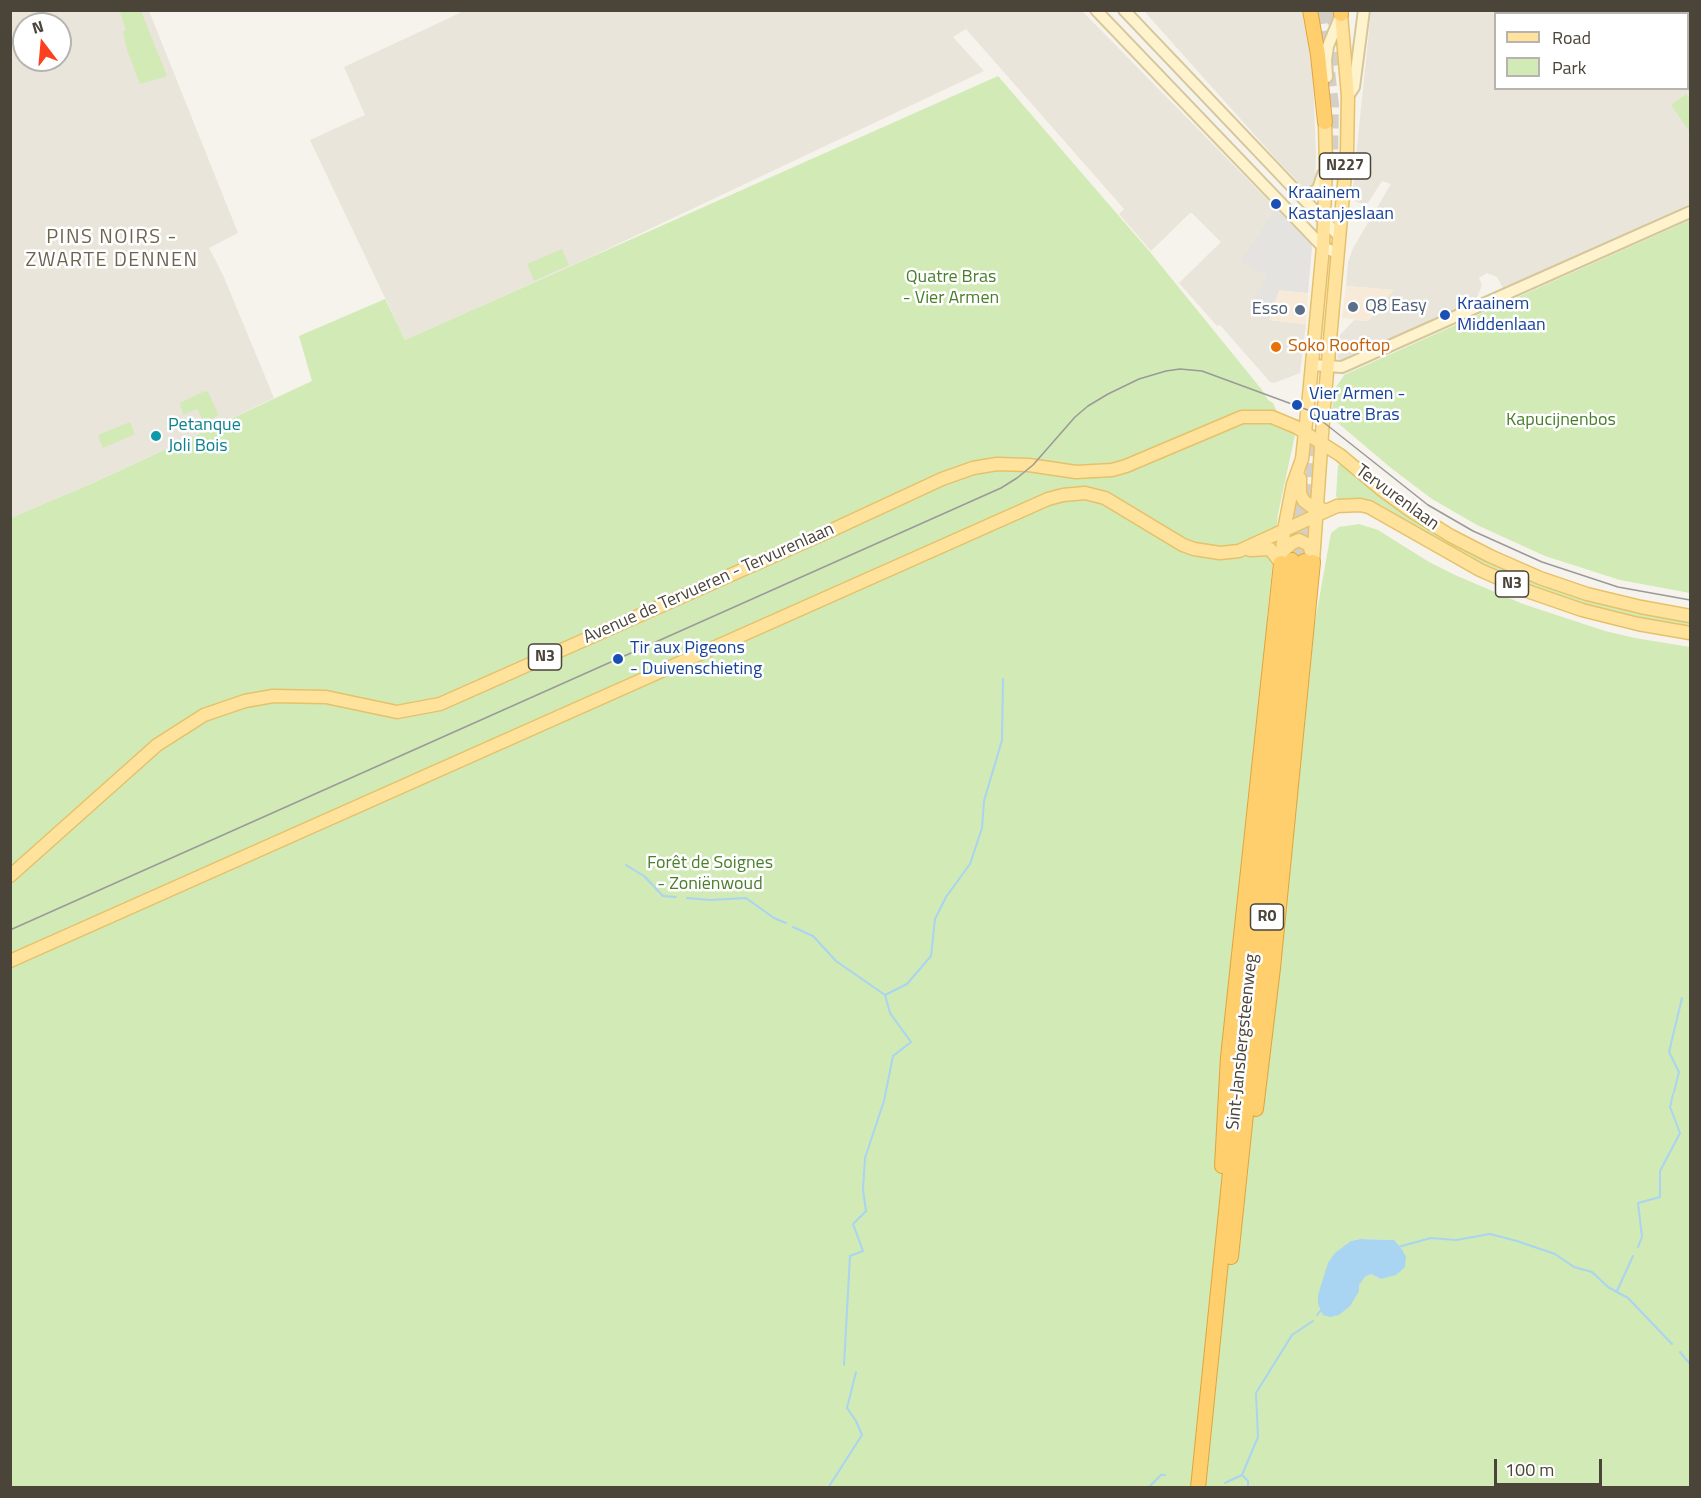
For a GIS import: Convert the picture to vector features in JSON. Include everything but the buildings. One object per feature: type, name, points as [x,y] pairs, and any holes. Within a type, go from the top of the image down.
[{"type":"highway","points":[[1310,10],[1318,55],[1324,122]]},
{"type":"highway","name":"Sint-Jansbergsteenweg","points":[[1198,1488],[1294,559]]},
{"type":"highway","name":"Sint-Jansbergsteenweg","points":[[1207,1488],[1229,1273],[1294,559]]},
{"type":"main road","points":[[1342,12],[1348,96]]},
{"type":"main road","name":"N227","points":[[1315,513],[1347,151],[1348,96]]},
{"type":"main road","name":"N227","points":[[1315,513],[1300,494],[1323,247],[1326,165],[1324,122]]},
{"type":"main road","points":[[1283,420],[1308,410]]},
{"type":"main road","name":"Tervurenlaan","points":[[1112,470],[1134,463],[1242,417],[1264,416],[1283,420],[1321,442],[1412,511],[1451,536],[1490,556],[1540,578],[1587,594],[1690,616]]},
{"type":"main road","points":[[1294,559],[1284,530],[1293,484],[1302,459]]},
{"type":"main road","name":"Avenue de Tervueren - Tervurenlaan","points":[[10,876],[157,745],[204,715],[244,701],[273,696],[326,697],[396,712],[440,704],[942,479],[973,468],[1017,464],[1076,472],[1112,470]]},
{"type":"main road","points":[[10,961],[1048,499],[1069,494],[1095,495],[1115,503],[1174,540],[1194,549],[1220,553],[1270,549],[1294,559]]},
{"type":"main road","name":"Tervurenlaan","points":[[1239,551],[1315,513],[1337,506],[1360,505],[1373,508],[1479,570],[1530,592],[1582,610],[1638,624],[1690,633]]},
{"type":"main road","points":[[1294,559],[1315,513]]},
{"type":"street","points":[[1096,10],[1323,247],[1337,253]]},
{"type":"street","points":[[1107,22],[1119,10]]},
{"type":"street","points":[[1124,10],[1338,235]]},
{"type":"street","name":"N227","points":[[1348,96],[1354,87],[1364,10]]},
{"type":"street","name":"N227","points":[[1324,122],[1329,105],[1327,55],[1342,12]]},
{"type":"street","points":[[1300,195],[1308,195],[1318,189],[1326,165]]},
{"type":"street","points":[[1272,194],[1286,180]]},
{"type":"street","points":[[1312,365],[1342,367],[1690,212]]},
{"type":"shaded area","points":[[11,11],[149,11],[238,233],[209,248],[223,275],[274,398],[93,483],[11,518]]},
{"type":"shaded area","points":[[459,11],[1082,11],[1312,245],[1308,293],[1279,290],[1269,320],[1306,324],[1300,373],[1274,383],[1270,382],[1179,283],[1221,242],[1190,213],[1151,251],[1119,214],[1124,209],[966,29],[953,37],[984,71],[584,260],[405,340],[310,140],[365,115],[344,67],[460,13]]},
{"type":"shaded area","points":[[1144,11],[1302,11],[1313,74],[1316,156],[1315,182],[1311,186],[1303,187],[1277,160]]},
{"type":"shaded area","points":[[1371,11],[1690,11],[1690,204],[1503,288],[1497,277],[1487,273],[1479,278],[1482,285],[1476,300],[1361,354],[1341,360],[1337,358],[1340,335],[1354,320],[1368,321],[1393,290],[1346,286],[1348,262],[1353,248],[1391,184],[1382,181],[1368,203],[1359,203],[1352,196]]},
{"type":"shaded area","points":[[1276,209],[1312,245],[1308,293],[1279,290],[1269,320],[1258,316],[1260,310],[1252,306],[1267,275],[1240,262]]},
{"type":"shaded area","points":[[1346,286],[1394,290],[1368,321],[1342,318]]},
{"type":"shaded area","points":[[1279,290],[1308,293],[1306,324],[1269,320]]},
{"type":"green space","points":[[122,11],[141,11],[167,76],[140,84],[127,50],[123,32],[126,30],[120,13]]},
{"type":"green space","name":"Forêt de Soignes - Zoniënwoud","points":[[998,76],[1150,252],[1268,400],[1273,403],[1284,427],[1295,435],[1278,514],[1267,617],[1315,622],[1331,533],[1339,527],[1359,524],[1378,530],[1429,562],[1455,575],[1523,604],[1605,631],[1690,647],[1690,1487],[11,1488],[11,518],[93,483],[312,381],[299,336],[385,299],[405,340]],"holes":[[[1394,1240],[1381,1279],[1371,1274],[1358,1285],[1351,1241]]]},
{"type":"green space","points":[[1686,94],[1690,99],[1690,132],[1671,105]]},
{"type":"green space","name":"Kapucijnenbos","points":[[1690,220],[1690,593],[1620,580],[1545,556],[1477,525],[1432,499],[1332,418],[1333,392],[1344,375]]},
{"type":"green space","points":[[562,249],[569,265],[534,281],[527,264]]},
{"type":"green space","points":[[205,391],[208,392],[217,416],[204,422],[197,409],[183,415],[180,403]]},
{"type":"green space","points":[[130,422],[135,434],[103,448],[98,435]]},
{"type":"green space","points":[[1341,464],[1374,491],[1505,568],[1690,621],[1690,628],[1611,613],[1554,596],[1486,567],[1381,505],[1359,500],[1339,501],[1336,496],[1338,465]]},
{"type":"water","points":[[1394,1240],[1406,1257],[1405,1267],[1396,1275],[1381,1279],[1371,1274],[1365,1277],[1350,1306],[1339,1315],[1330,1317],[1323,1315],[1318,1304],[1318,1295],[1328,1263],[1335,1253],[1351,1241]]},
{"type":"waterway","points":[[885,995],[907,984],[931,956],[935,919],[946,897],[970,864],[982,828],[984,801],[1002,740],[1003,679]]},
{"type":"waterway","points":[[626,865],[644,876],[663,896],[676,897]]},
{"type":"waterway","points":[[687,898],[710,900],[746,898],[774,918],[786,923]]},
{"type":"waterway","points":[[793,927],[813,936],[836,961],[885,995],[890,1013],[911,1042],[893,1056],[884,1101],[865,1158],[863,1190],[866,1211],[853,1224],[863,1251],[850,1256],[844,1365]]},
{"type":"waterway","points":[[1674,1092],[1679,1072],[1669,1052],[1682,998]]},
{"type":"waterway","points":[[1638,1247],[1642,1237],[1638,1203],[1660,1197],[1660,1171],[1680,1133],[1670,1107],[1673,1094]]},
{"type":"waterway","points":[[1398,1247],[1431,1238],[1456,1240],[1490,1234],[1555,1254],[1574,1267],[1592,1272],[1608,1287],[1628,1298],[1672,1344]]},
{"type":"waterway","points":[[1617,1291],[1633,1256]]},
{"type":"waterway","points":[[1317,1315],[1321,1310]]},
{"type":"waterway","points":[[1225,1483],[1242,1475],[1258,1437],[1256,1393],[1292,1335],[1313,1321]]},
{"type":"waterway","points":[[1680,1352],[1690,1364]]},
{"type":"waterway","points":[[828,1488],[862,1435],[847,1408],[856,1372]]},
{"type":"waterway","points":[[1148,1488],[1161,1475],[1165,1475]]},
{"type":"waterway","points":[[1242,1475],[1248,1481],[1248,1488]]},
{"type":"tunnel","points":[[1321,10],[1332,105],[1331,158]]},
{"type":"tunnel","points":[[1333,10],[1340,65]]},
{"type":"tunnel","points":[[1304,561],[1317,430]]},
{"type":"tunnel","points":[[1292,560],[1301,487]]},
{"type":"tram line","points":[[10,930],[1001,488],[1033,465],[1075,417],[1088,406],[1139,379],[1166,371],[1180,369],[1202,371],[1308,410],[1428,505],[1473,531],[1542,562],[1618,587],[1690,600]]},
{"type":"place","name":"Kraainem Kastanjeslaan","points":[[1276,204]]},
{"type":"place","name":"Q8 Easy","points":[[1353,307]]},
{"type":"place","name":"Esso","points":[[1300,310]]},
{"type":"place","name":"Kraainem Middenlaan","points":[[1445,315]]},
{"type":"place","name":"Soko Rooftop","points":[[1276,347]]},
{"type":"place","name":"Vier Armen - Quatre Bras","points":[[1297,405]]},
{"type":"place","name":"Petanque Joli Bois","points":[[156,436]]},
{"type":"place","name":"Tir aux Pigeons - Duivenschieting","points":[[618,659]]},
{"type":"district","name":"PINS NOIRS - ZWARTE DENNEN","points":[[112,250]]},
{"type":"park label","name":"Quatre Bras - Vier Armen","points":[[951,288]]}]
